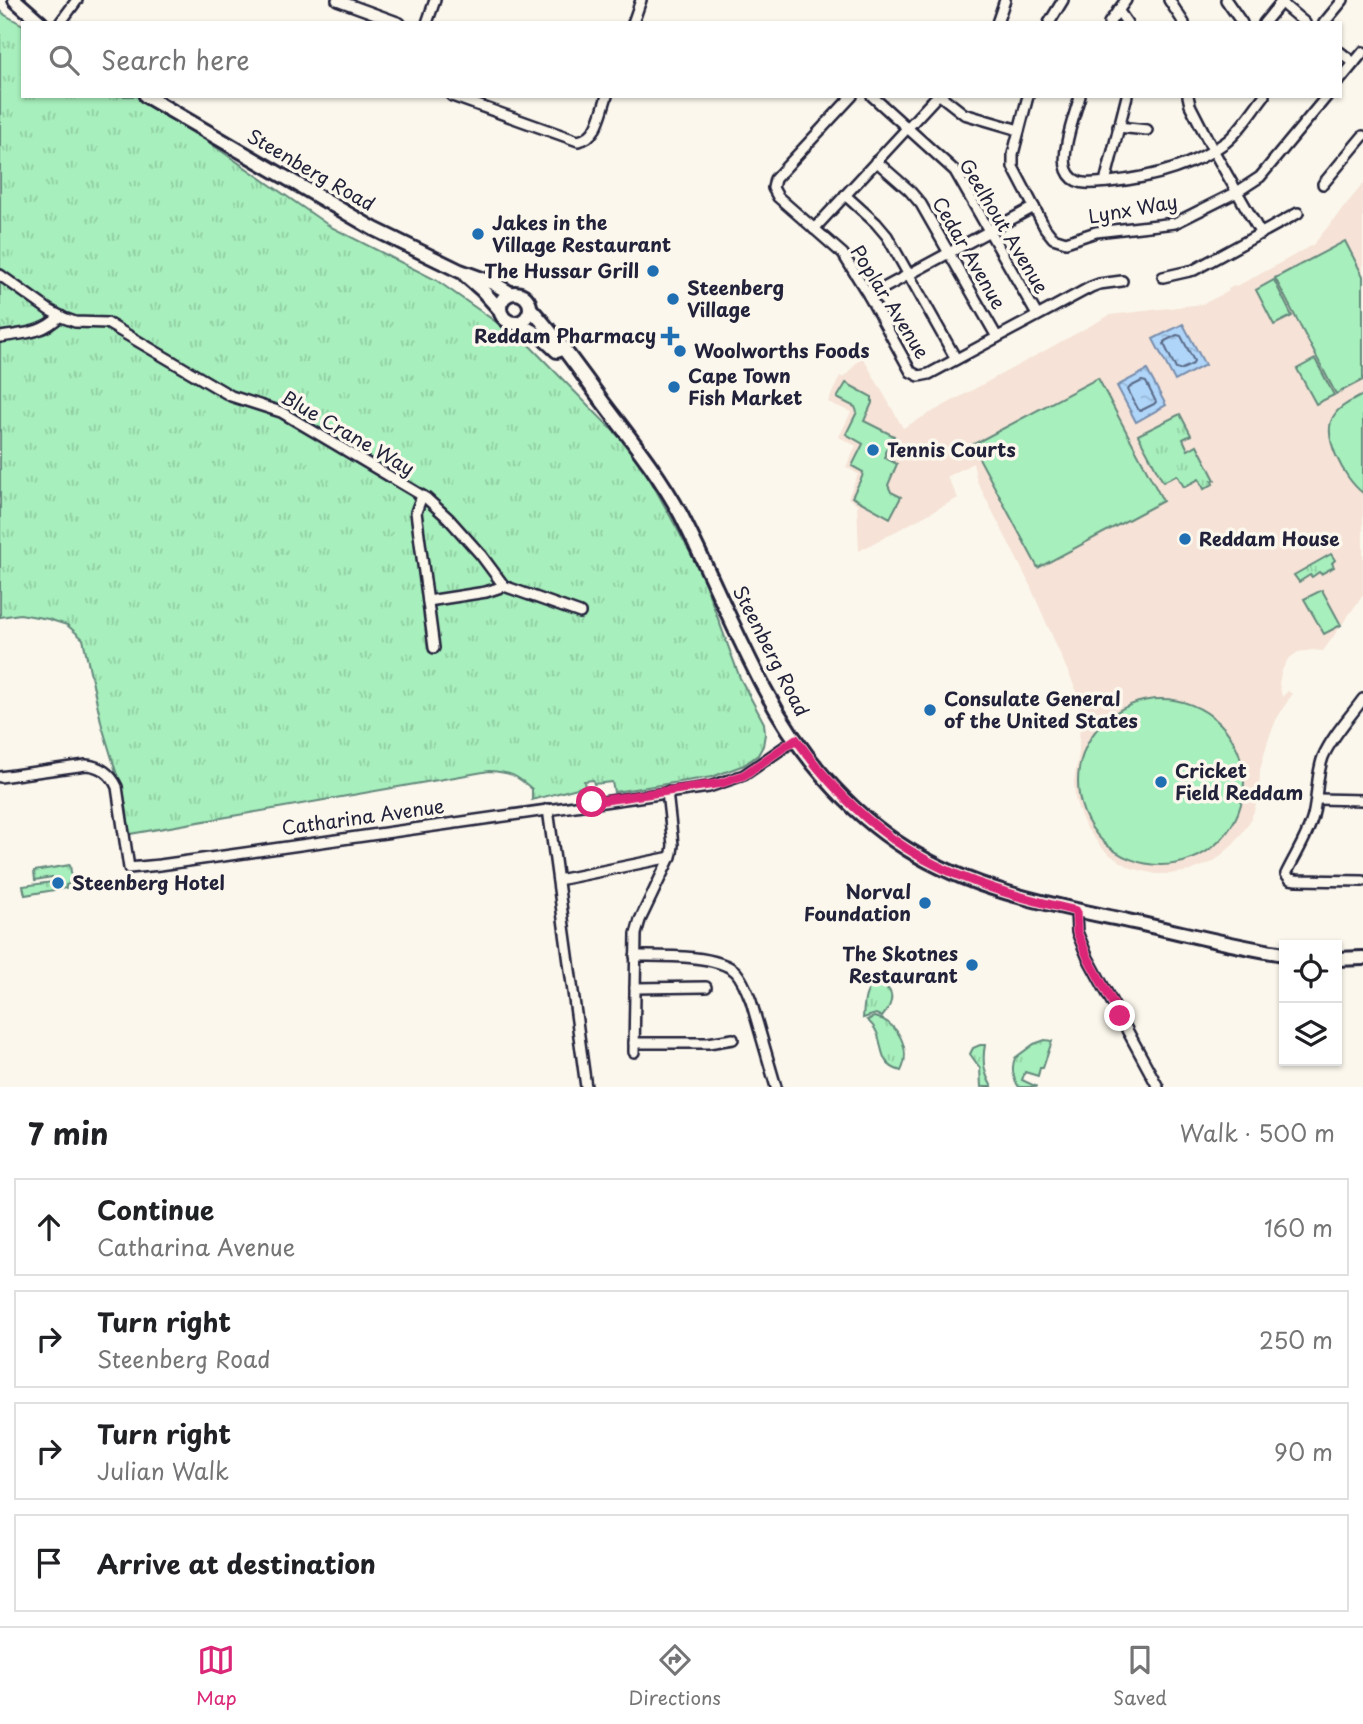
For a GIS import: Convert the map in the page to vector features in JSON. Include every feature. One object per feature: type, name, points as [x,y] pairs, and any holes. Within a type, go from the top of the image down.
[{"type":"main road","points":[[15,0],[39,21]]},
{"type":"main road","name":"Steenberg Road","points":[[149,98],[373,229],[510,293]]},
{"type":"main road","name":"Steenberg Road","points":[[460,271],[500,310]]},
{"type":"main road","points":[[510,293],[525,296],[531,309],[527,318],[519,323],[506,321],[500,310],[501,302],[510,293]]},
{"type":"main road","name":"Steenberg Road","points":[[531,309],[543,321],[639,450],[680,513],[764,689],[796,739],[838,792],[872,823],[907,849],[945,869],[1022,898],[1279,953]]},
{"type":"main road","name":"Steenberg Road","points":[[519,323],[548,342],[584,385],[599,398]]},
{"type":"main road","points":[[1342,958],[1363,958]]},
{"type":"street","points":[[61,21],[77,0]]},
{"type":"street","points":[[337,0],[395,21]]},
{"type":"street","points":[[429,21],[435,0]]},
{"type":"street","points":[[634,21],[641,0]]},
{"type":"street","points":[[998,21],[1005,0]]},
{"type":"street","points":[[1050,21],[1063,0]]},
{"type":"street","points":[[1110,21],[1125,0]]},
{"type":"street","points":[[1169,0],[1183,21]]},
{"type":"street","points":[[1226,0],[1241,21]]},
{"type":"street","points":[[1326,21],[1343,0]]},
{"type":"street","points":[[1266,21],[1282,1],[1303,21]]},
{"type":"street","points":[[1118,10],[1126,21]]},
{"type":"street","points":[[1342,78],[1363,52]]},
{"type":"street","points":[[1342,54],[1354,63]]},
{"type":"street","points":[[458,98],[578,141],[587,139],[596,129],[606,98]]},
{"type":"street","name":"Poplar Avenue","points":[[850,98],[775,179],[773,188],[778,197],[844,254],[911,372],[919,376],[929,374],[956,359]]},
{"type":"street","name":"Geelhout Avenue","points":[[874,98],[955,171],[1037,315]]},
{"type":"street","points":[[814,229],[937,98]]},
{"type":"street","points":[[942,98],[964,114],[1019,130]]},
{"type":"street","name":"Lynx Way","points":[[1027,98],[1013,154],[1013,167],[1049,234],[1066,242],[1096,232],[1175,223],[1237,192],[1260,177],[1325,98]]},
{"type":"street","points":[[1080,98],[1065,157],[1067,171],[1072,178],[1084,184],[1153,176],[1213,150],[1230,138],[1262,98]]},
{"type":"street","points":[[1105,182],[1126,98]]},
{"type":"street","points":[[1188,98],[1213,150],[1261,234]]},
{"type":"street","points":[[1118,127],[1147,130]]},
{"type":"street","points":[[1323,184],[1363,136]]},
{"type":"street","name":"Cedar Avenue","points":[[876,161],[917,198],[997,337]]},
{"type":"street","points":[[845,195],[881,228],[956,359],[1091,287],[1122,281]]},
{"type":"street","points":[[869,296],[1034,207]]},
{"type":"street","points":[[1163,276],[1194,270],[1298,213]]},
{"type":"street","name":"Blue Crane Way","points":[[0,275],[60,316],[75,321],[101,322],[114,326],[231,396],[292,418],[422,496],[448,518],[504,586]]},
{"type":"street","points":[[0,337],[42,330],[60,316]]},
{"type":"street","points":[[422,496],[416,512],[434,648]]},
{"type":"street","points":[[428,601],[486,592],[504,586],[580,612]]},
{"type":"street","points":[[1363,699],[1325,752],[1308,831],[1286,876],[1296,880],[1363,881]]},
{"type":"street","name":"Catharina Avenue","points":[[0,777],[86,765],[104,771],[117,787],[129,867],[160,865],[709,787],[732,780],[756,768],[796,739]]},
{"type":"street","points":[[667,792],[673,845],[671,857],[636,934],[634,1047],[733,1039]]},
{"type":"street","points":[[1317,799],[1363,800]]},
{"type":"street","points":[[548,809],[586,1087]]},
{"type":"street","points":[[558,880],[671,857]]},
{"type":"street","points":[[1076,911],[1077,932],[1088,958],[1158,1087]]},
{"type":"street","points":[[635,956],[714,960],[735,971],[751,1001],[776,1087]]},
{"type":"street","points":[[635,988],[706,987]]},
{"type":"shaded area","name":"Reddam House","points":[[1363,184],[1363,595],[1323,651],[1298,652],[1288,659],[1282,670],[1279,683],[1282,697],[1288,691],[1292,694],[1276,720],[1268,740],[1254,811],[1234,844],[1213,862],[1190,871],[1156,874],[1131,868],[1101,847],[1085,826],[1079,811],[1074,781],[1079,752],[1080,712],[1076,690],[1028,581],[977,481],[973,463],[947,477],[958,498],[859,551],[857,504],[848,498],[858,474],[846,467],[856,446],[839,437],[851,412],[828,402],[840,376],[844,378],[862,356],[903,428],[1110,315],[1203,304],[1229,291],[1228,289],[1313,245]]},
{"type":"green space","points":[[0,10],[21,24],[21,98],[145,98],[331,227],[436,280],[529,345],[636,454],[700,570],[740,678],[764,723],[765,734],[758,755],[744,765],[712,777],[614,792],[612,782],[594,784],[593,780],[584,781],[585,786],[532,800],[532,789],[521,780],[508,773],[489,771],[130,834],[122,784],[102,726],[83,639],[67,625],[48,619],[20,614],[0,617]]},
{"type":"green space","points":[[1345,241],[1363,276],[1363,380],[1336,394],[1275,278]]},
{"type":"green space","points":[[1274,280],[1292,316],[1274,325],[1256,290]]},
{"type":"green space","points":[[1315,359],[1334,395],[1316,404],[1297,369]]},
{"type":"green space","points":[[1098,378],[1163,501],[1038,568],[972,445]]},
{"type":"green space","name":"Tennis Courts","points":[[846,383],[872,397],[864,421],[894,436],[885,452],[885,458],[897,464],[888,485],[891,492],[901,497],[890,518],[852,497],[863,472],[852,466],[863,444],[846,434],[857,412],[855,407],[837,398]]},
{"type":"green space","points":[[1363,395],[1363,493],[1342,468],[1330,433],[1335,414]]},
{"type":"green space","points":[[1180,414],[1191,435],[1183,439],[1188,450],[1197,445],[1215,480],[1204,489],[1199,479],[1184,487],[1177,475],[1163,482],[1138,435]]},
{"type":"green space","points":[[1331,554],[1335,560],[1332,563],[1334,567],[1312,577],[1310,575],[1299,582],[1294,575]]},
{"type":"green space","points":[[1322,590],[1341,625],[1324,634],[1304,599]]},
{"type":"green space","name":"Cricket Field Reddam","points":[[1161,699],[1193,706],[1207,713],[1219,724],[1230,736],[1237,750],[1244,782],[1237,814],[1230,828],[1219,840],[1207,851],[1193,858],[1161,865],[1129,858],[1115,851],[1103,840],[1092,828],[1085,814],[1078,782],[1085,750],[1092,736],[1103,724],[1115,713],[1129,706]]},
{"type":"green space","points":[[70,865],[72,880],[66,888],[25,895],[23,886],[53,882],[52,877],[35,880],[34,871]]},
{"type":"green space","points":[[876,982],[890,992],[891,1002],[882,1017],[876,1014],[863,1018],[867,993]]},
{"type":"green space","points":[[874,1017],[890,1024],[901,1038],[905,1054],[901,1071],[892,1067],[883,1056],[878,1034],[867,1020]]},
{"type":"green space","points":[[1045,1040],[1052,1041],[1043,1068],[1040,1068],[1038,1076],[1025,1072],[1022,1080],[1037,1087],[1019,1087],[1013,1073],[1015,1058],[1034,1044]]},
{"type":"green space","points":[[985,1045],[984,1067],[992,1087],[981,1087],[980,1068],[970,1054],[973,1048]]},
{"type":"water","points":[[1183,324],[1205,365],[1175,381],[1153,339]]},
{"type":"water","points":[[1147,370],[1166,405],[1136,422],[1117,386]]},
{"type":"place","name":"Jakes in the Village Restaurant","points":[[478,234]]},
{"type":"place","name":"The Hussar Grill","points":[[653,271]]},
{"type":"place","name":"Steenberg Village","points":[[673,299]]},
{"type":"place","name":"Reddam Pharmacy","points":[[670,336]]},
{"type":"place","name":"Woolworths Foods","points":[[680,351]]},
{"type":"place","name":"Cape Town Fish Market","points":[[674,387]]},
{"type":"place","name":"Tennis Courts","points":[[873,450]]},
{"type":"place","name":"Reddam House","points":[[1185,539]]},
{"type":"place","name":"Consulate General of the United States","points":[[930,710]]},
{"type":"place","name":"Cricket Field Reddam","points":[[1161,782]]},
{"type":"place","name":"Steenberg Hotel","points":[[58,883]]},
{"type":"place","name":"Norval Foundation","points":[[925,903]]},
{"type":"place","name":"The Skotnes Restaurant","points":[[972,965]]},
{"type":"route","points":[[592,802],[722,783],[756,768],[796,739],[838,792],[872,823],[907,849],[984,885],[1022,898],[1076,911],[1077,932],[1120,1016]]}]
